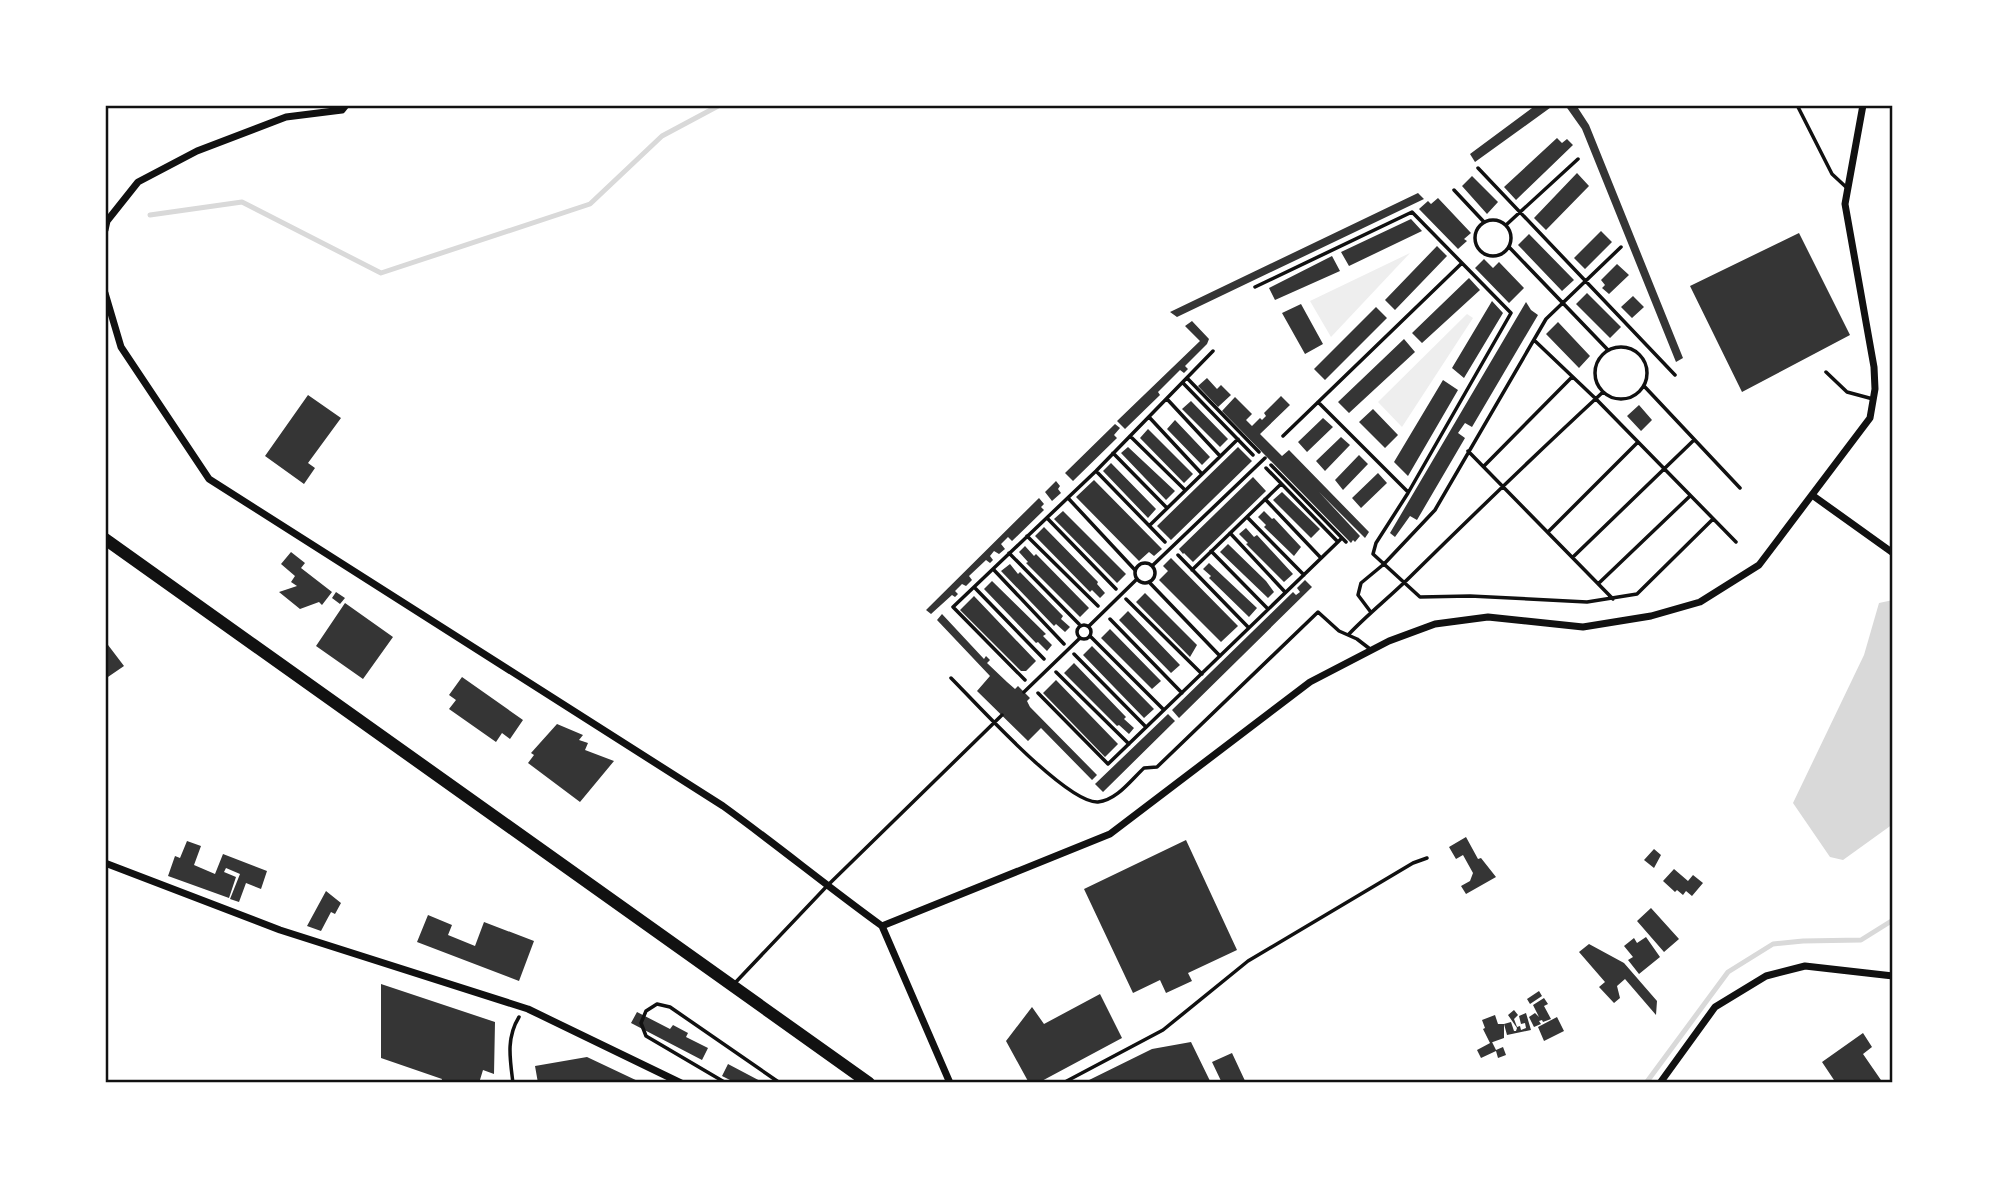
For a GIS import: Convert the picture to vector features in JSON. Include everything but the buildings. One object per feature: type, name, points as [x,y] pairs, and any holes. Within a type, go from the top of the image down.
[{"type":"highway","points":[[105,539],[869,1083]]},
{"type":"street","points":[[105,230],[107,221],[138,183],[197,151],[286,117],[342,110],[346,105]]},
{"type":"street","points":[[882,926],[1110,834],[1310,682],[1389,641],[1435,624],[1488,617],[1583,627],[1651,616],[1700,602],[1759,565],[1870,418],[1874,367],[1845,204],[1863,105]]},
{"type":"street","points":[[105,293],[121,347],[209,480],[649,757],[786,850],[827,886],[882,926],[950,1083]]},
{"type":"street","points":[[1812,495],[1893,553]]},
{"type":"street","points":[[105,863],[280,930],[528,1009],[681,1083]]},
{"type":"street","points":[[1660,1083],[1715,1007],[1766,976],[1805,966],[1893,976]]},
{"type":"lane","points":[[1797,105],[1832,174],[1848,189]]},
{"type":"lane","points":[[1506,225],[1578,159]]},
{"type":"lane","points":[[1478,168],[1675,375]]},
{"type":"lane","points":[[1454,190],[1484,222]]},
{"type":"lane","points":[[1255,287],[1412,212],[1511,313],[1408,493],[1376,543],[1373,554],[1420,597],[1470,596],[1587,602],[1637,594],[1713,519]]},
{"type":"lane","points":[[1496,220],[1506,225],[1511,236],[1505,252],[1494,256],[1482,253],[1475,243],[1479,226],[1484,222],[1496,220]]},
{"type":"lane","points":[[1508,247],[1608,350]]},
{"type":"lane","points":[[1370,611],[1358,595],[1361,583],[1384,564],[1435,510],[1546,319],[1621,247]]},
{"type":"lane","points":[[1283,436],[1462,263]]},
{"type":"lane","points":[[1534,340],[1596,399],[1735,542]]},
{"type":"lane","points":[[1636,351],[1644,342]]},
{"type":"lane","points":[[1620,347],[1636,351],[1646,365],[1644,386],[1635,396],[1626,399],[1603,393],[1597,384],[1595,368],[1598,359],[1608,350],[1620,347]]},
{"type":"lane","points":[[1826,372],[1847,392],[1873,399]]},
{"type":"lane","points":[[1484,466],[1573,377]]},
{"type":"lane","points":[[1644,386],[1740,488]]},
{"type":"lane","points":[[1348,635],[1370,611],[1403,584],[1503,485],[1603,393]]},
{"type":"lane","points":[[1318,402],[1408,493]]},
{"type":"lane","points":[[1573,556],[1694,440]]},
{"type":"lane","points":[[1549,531],[1638,442]]},
{"type":"lane","points":[[1468,451],[1614,599]]},
{"type":"lane","points":[[1152,566],[1265,458]]},
{"type":"lane","points":[[1599,583],[1690,496]]},
{"type":"lane","points":[[1143,563],[1152,566],[1155,575],[1149,582],[1142,583],[1137,579],[1135,570],[1143,563]]},
{"type":"lane","points":[[1080,638],[1077,631],[1080,626],[1089,626],[1137,579]]},
{"type":"lane","points":[[951,678],[1039,767],[1076,794],[1095,802],[1112,799],[1144,768],[1157,767],[1318,612],[1339,631],[1371,650]]},
{"type":"lane","points":[[1024,692],[1080,638],[1090,636],[1089,626]]},
{"type":"lane","points":[[732,986],[827,886],[1002,715]]},
{"type":"lane","points":[[726,1083],[646,1036],[641,1023],[646,1011],[657,1004],[670,1007],[780,1083]]},
{"type":"path","points":[[953,607],[1068,498],[1213,351]]},
{"type":"path","points":[[1167,399],[1220,456]]},
{"type":"path","points":[[1149,417],[1202,474]]},
{"type":"path","points":[[1130,436],[1185,490]]},
{"type":"path","points":[[1150,525],[1238,439]]},
{"type":"path","points":[[1113,453],[1167,508]]},
{"type":"path","points":[[1192,570],[1281,484]]},
{"type":"path","points":[[1068,498],[1135,570]]},
{"type":"path","points":[[1265,499],[1321,558]]},
{"type":"path","points":[[1247,517],[1304,575]]},
{"type":"path","points":[[1230,533],[1286,592]]},
{"type":"path","points":[[1108,765],[1342,537]]},
{"type":"path","points":[[1211,551],[1268,609]]},
{"type":"path","points":[[1009,554],[1080,626]]},
{"type":"path","points":[[1149,582],[1220,656]]},
{"type":"path","points":[[1090,636],[1164,710]]},
{"type":"path","points":[[1063,1083],[1163,1030],[1248,961],[1413,863],[1427,858]]},
{"type":"path","points":[[513,1083],[509,1041],[512,1028],[528,1009]]},
{"type":"shaded area","points":[[1410,253],[1331,337],[1310,301]]},
{"type":"shaded area","points":[[1467,314],[1473,318],[1402,427],[1378,402]]},
{"type":"shaded area","points":[[1893,600],[1893,824],[1843,860],[1830,857],[1793,803],[1864,655],[1879,603]]},
{"type":"waterway","points":[[150,215],[242,202],[381,273],[590,204],[662,136],[720,105]]},
{"type":"waterway","points":[[1646,1083],[1728,972],[1773,944],[1861,940],[1893,920]]}]
